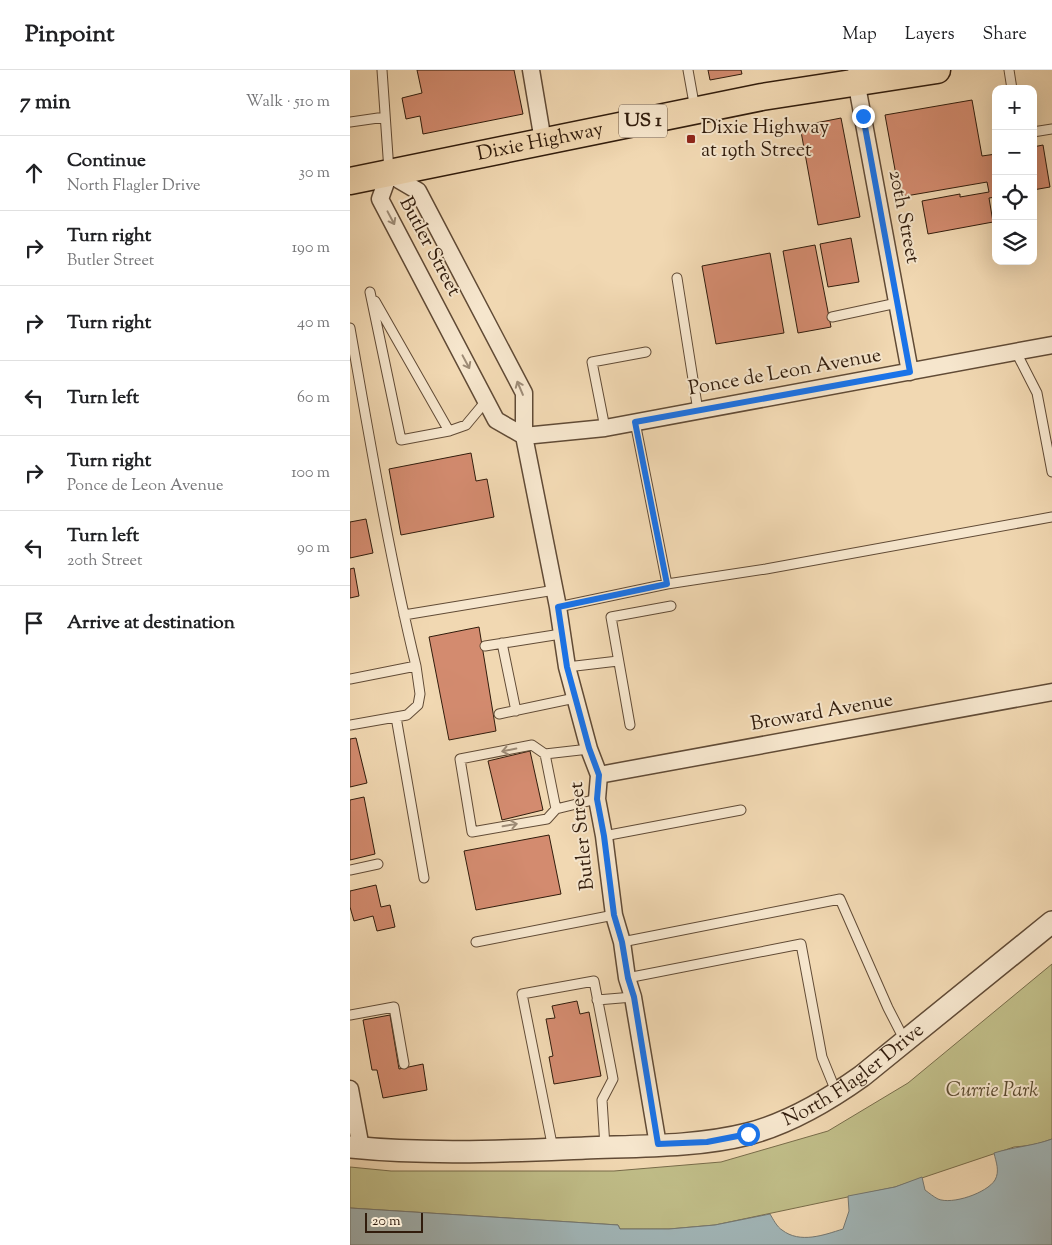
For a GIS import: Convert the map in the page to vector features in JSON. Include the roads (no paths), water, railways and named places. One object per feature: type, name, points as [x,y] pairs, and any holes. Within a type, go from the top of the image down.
[{"type":"main road","name":"Dixie Highway","points":[[350,181],[762,97],[855,76],[937,70]]},
{"type":"street","points":[[531,70],[544,140]]},
{"type":"street","name":"20th Street","points":[[855,76],[910,372]]},
{"type":"street","name":"Butler Street","points":[[524,436],[496,420],[380,199],[389,174],[418,190],[524,393],[524,436],[555,590],[567,667],[589,748],[599,775],[597,799],[604,836],[614,915],[634,997],[658,1144]]},
{"type":"street","name":"Ponce de Leon Avenue","points":[[524,436],[605,428],[1052,345]]},
{"type":"street","name":"Broward Avenue","points":[[599,775],[1052,692]]},
{"type":"street","name":"North Flagler Drive","points":[[355,1148],[473,1152],[605,1148],[707,1142],[748,1134],[775,1126],[813,1109],[837,1094],[905,1042],[1052,922]]},
{"type":"street","points":[[350,1090],[355,1148]]},
{"type":"lane","points":[[382,70],[389,174]]},
{"type":"lane","points":[[688,70],[695,110]]},
{"type":"lane","points":[[1009,70],[1011,85]]},
{"type":"lane","points":[[350,122],[385,117]]},
{"type":"lane","points":[[1037,131],[1052,129]]},
{"type":"lane","points":[[677,278],[698,411]]},
{"type":"lane","points":[[449,431],[370,292],[402,440],[449,431],[466,425],[486,402]]},
{"type":"lane","points":[[832,317],[897,303]]},
{"type":"lane","points":[[350,328],[374,467],[416,666],[420,694],[418,705],[407,715],[350,725]]},
{"type":"lane","points":[[605,428],[592,362],[646,352]]},
{"type":"lane","points":[[1016,352],[1037,393],[1052,472]]},
{"type":"lane","points":[[635,422],[667,584]]},
{"type":"lane","points":[[558,607],[667,584],[1052,517]]},
{"type":"lane","points":[[404,616],[555,590]]},
{"type":"lane","points":[[630,725],[611,617],[671,606]]},
{"type":"lane","points":[[485,646],[561,634]]},
{"type":"lane","points":[[502,643],[516,711]]},
{"type":"lane","points":[[567,667],[618,660]]},
{"type":"lane","points":[[350,679],[416,666]]},
{"type":"lane","points":[[500,714],[576,698]]},
{"type":"lane","points":[[396,717],[424,878]]},
{"type":"lane","points":[[589,748],[545,754],[532,745],[460,759],[472,832],[547,818],[556,809],[597,799]]},
{"type":"lane","points":[[545,754],[556,809]]},
{"type":"lane","points":[[604,836],[741,810]]},
{"type":"lane","points":[[350,870],[378,864]]},
{"type":"lane","points":[[622,942],[840,899],[905,1042]]},
{"type":"lane","points":[[476,942],[614,915]]},
{"type":"lane","points":[[628,978],[801,944],[822,1056],[837,1094]]},
{"type":"lane","points":[[553,1150],[522,994],[594,981],[613,1080],[602,1100],[605,1148]]},
{"type":"lane","points":[[597,1000],[634,997]]},
{"type":"lane","points":[[350,1015],[394,1008],[404,1064]]},
{"type":"place","name":"Dixie Highway at 19th Street","points":[[691,139]]},
{"type":"park label","name":"Currie Park","points":[[992,1091]]}]
